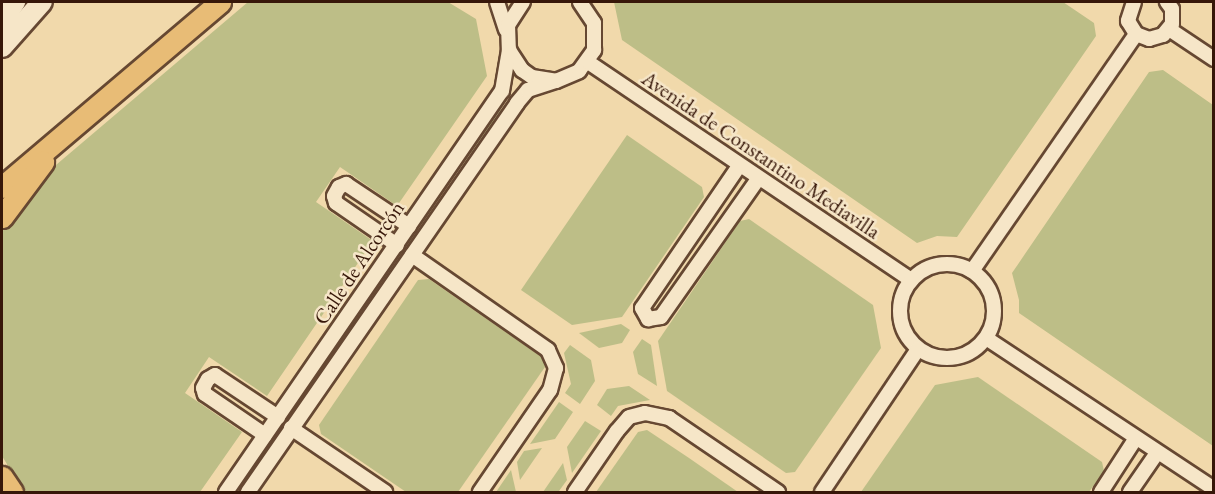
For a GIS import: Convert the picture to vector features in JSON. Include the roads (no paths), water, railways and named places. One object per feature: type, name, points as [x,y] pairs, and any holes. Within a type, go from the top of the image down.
[{"type":"main road","points":[[2,22],[15,2]]},
{"type":"main road","points":[[2,47],[42,2]]},
{"type":"main road","points":[[2,187],[220,2]]},
{"type":"main road","points":[[2,217],[65,133]]},
{"type":"main road","points":[[2,477],[12,492]]},
{"type":"street","points":[[497,2],[509,50],[522,70],[544,80],[556,81]]},
{"type":"street","points":[[507,35],[512,15],[523,2]]},
{"type":"street","points":[[580,2],[589,11],[596,36],[588,62]]},
{"type":"street","points":[[1132,2],[1128,21],[1136,34],[1156,38],[1169,29],[1173,17],[1167,2]]},
{"type":"street","points":[[1169,29],[1214,59]]},
{"type":"street","points":[[972,271],[1136,34]]},
{"type":"street","name":"Calle de Alcorcón","points":[[226,492],[502,91],[509,50]]},
{"type":"street","name":"Calle de Alcorcón","points":[[248,492],[517,103],[528,90],[574,75],[588,62]]},
{"type":"street","name":"Avenida de Constantino Mediavilla","points":[[588,62],[758,179],[911,280]]},
{"type":"street","points":[[739,166],[642,308],[648,319],[661,317],[758,179]]},
{"type":"street","points":[[397,244],[336,203],[334,196],[339,188],[346,184],[409,226]]},
{"type":"street","points":[[412,255],[548,350],[556,368],[550,390],[480,492]]},
{"type":"street","points":[[940,264],[957,265],[972,271],[992,296],[994,318],[986,338],[960,357],[938,358],[918,349],[901,321],[901,300],[911,280],[940,264]]},
{"type":"street","points":[[986,338],[1214,489]]},
{"type":"street","points":[[822,492],[918,349]]},
{"type":"street","points":[[265,435],[205,394],[203,388],[208,379],[215,375],[278,417]]},
{"type":"street","points":[[575,492],[629,417],[645,412],[669,418],[778,492]]},
{"type":"street","points":[[291,429],[385,492]]},
{"type":"street","points":[[1101,492],[1136,438]]},
{"type":"street","points":[[1130,492],[1157,453]]}]
